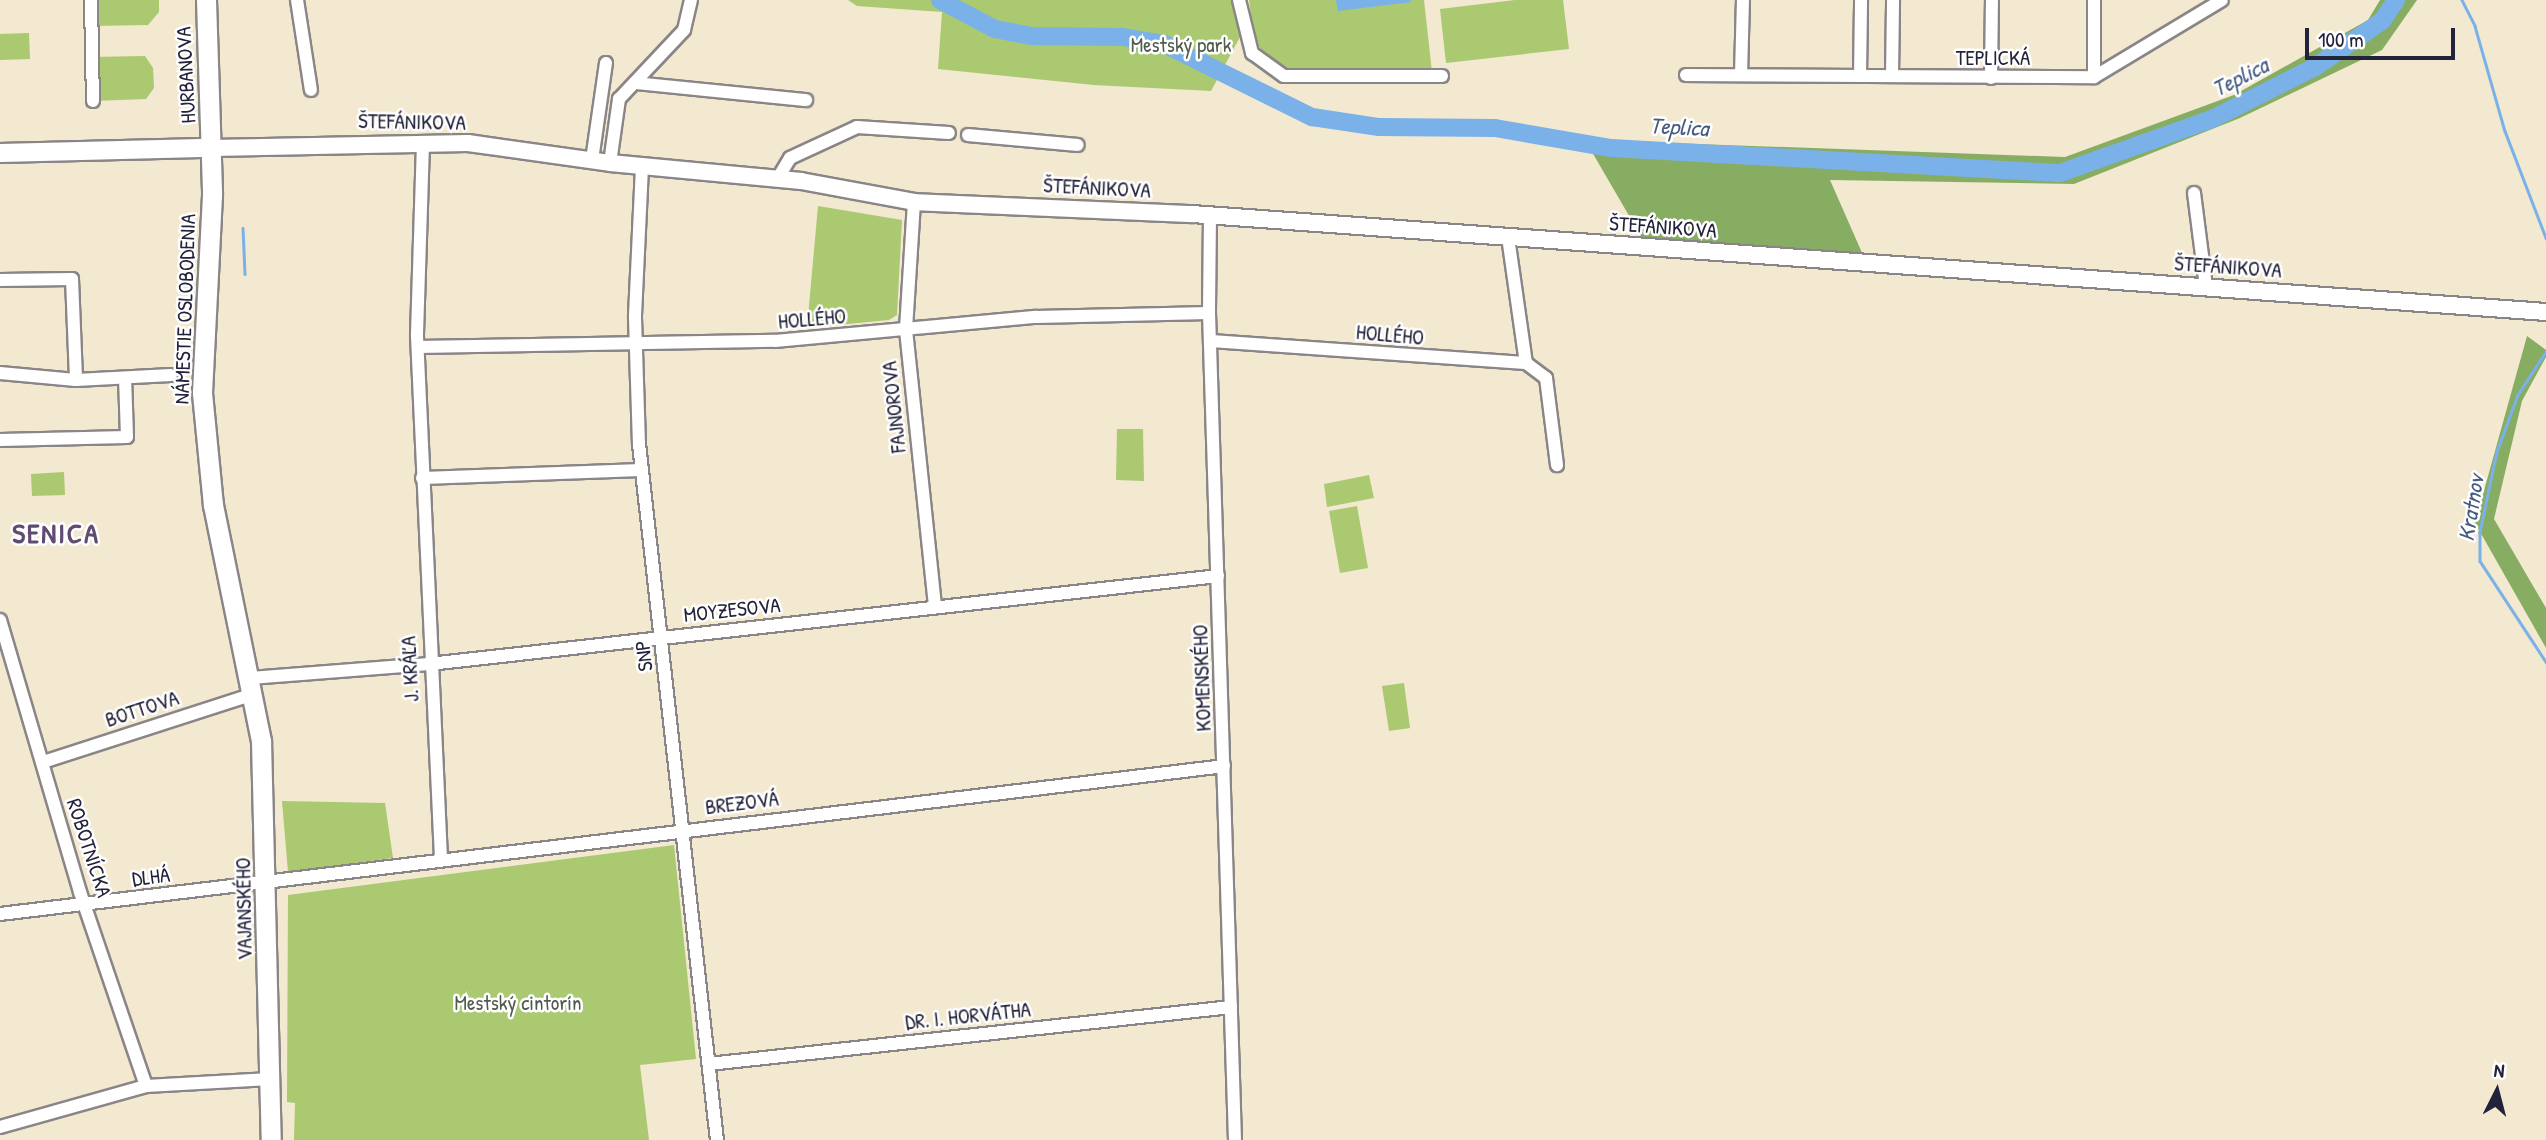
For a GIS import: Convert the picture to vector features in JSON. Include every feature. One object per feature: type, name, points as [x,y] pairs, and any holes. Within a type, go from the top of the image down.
[{"type":"main road","name":"HURBANOVA","points":[[206,0],[212,148]]},
{"type":"main road","points":[[0,153],[212,148]]},
{"type":"main road","name":"NÁMESTIE OSLOBODENIA","points":[[212,148],[202,393],[213,505],[252,686]]},
{"type":"main road","name":"VAJANSKÉHO","points":[[252,686],[263,776],[271,1140]]},
{"type":"street","points":[[91,0],[93,101]]},
{"type":"street","points":[[297,0],[311,90]]},
{"type":"street","points":[[610,163],[619,99],[635,83],[644,67],[684,30],[691,0]]},
{"type":"street","points":[[1239,0],[1252,53],[1284,76],[1441,76]]},
{"type":"street","points":[[1741,75],[1743,0]]},
{"type":"street","points":[[1860,76],[1861,0]]},
{"type":"street","points":[[1892,76],[1893,0]]},
{"type":"street","points":[[1991,78],[1992,0]]},
{"type":"street","points":[[2094,0],[2094,77]]},
{"type":"street","points":[[2094,77],[2199,6],[2222,0]]},
{"type":"street","points":[[592,160],[606,63]]},
{"type":"street","name":"TEPLICKÁ","points":[[1686,75],[2094,77]]},
{"type":"street","points":[[635,83],[806,100]]},
{"type":"street","points":[[778,178],[790,158],[857,127],[949,134]]},
{"type":"street","name":"ŠTEFÁNIKOVA","points":[[968,135],[1078,145]]},
{"type":"street","name":"ŠTEFÁNIKOVA","points":[[212,148],[424,142],[483,145],[642,167],[778,178],[914,202],[1210,215],[2546,312]]},
{"type":"street","name":"J. KRÁĽA","points":[[424,142],[418,347],[429,664],[441,859]]},
{"type":"street","name":"SNP","points":[[642,167],[635,341],[642,470],[685,829],[717,1140]]},
{"type":"street","points":[[2194,193],[2206,287]]},
{"type":"street","name":"FAJNOROVA","points":[[914,202],[906,330],[934,607]]},
{"type":"street","name":"KOMENSKÉHO","points":[[1210,215],[1209,313],[1235,1140]]},
{"type":"street","points":[[1508,237],[1526,363],[1546,379],[1557,465]]},
{"type":"street","points":[[0,280],[72,279],[76,380]]},
{"type":"street","name":"HOLLÉHO","points":[[418,347],[635,341],[775,341],[1036,317],[1209,313]]},
{"type":"street","name":"HOLLÉHO","points":[[1210,341],[1526,363]]},
{"type":"street","points":[[0,373],[76,380],[125,377],[127,437],[0,440]]},
{"type":"street","name":"NÁMESTIE OSLOBODENIA","points":[[125,377],[171,375]]},
{"type":"street","points":[[422,478],[642,470]]},
{"type":"street","name":"MOYZESOVA","points":[[252,686],[1218,576]]},
{"type":"street","name":"ROBOTNÍCKA","points":[[0,620],[87,905],[146,1086]]},
{"type":"street","name":"BOTTOVA","points":[[43,762],[252,686]]},
{"type":"street","name":"BREZOVÁ","points":[[266,881],[1224,766]]},
{"type":"street","name":"DLHÁ","points":[[0,914],[266,881]]},
{"type":"street","name":"DR. I. HORVÁTHA","points":[[709,1064],[1231,1007]]},
{"type":"street","points":[[0,1127],[146,1086],[270,1079]]},
{"type":"green space","points":[[91,0],[159,0],[159,12],[148,25],[91,26]]},
{"type":"green space","name":"Mestský park","points":[[848,0],[1233,0],[1240,37],[1211,91],[1094,85],[938,69],[942,12],[857,6]]},
{"type":"green space","points":[[1249,0],[1424,0],[1432,72],[1283,69],[1267,58],[1254,39]]},
{"type":"green space","points":[[1515,0],[1563,0],[1569,49],[1446,63],[1440,9]]},
{"type":"green space","points":[[2380,0],[2417,0],[2382,50],[2240,118],[2074,184],[1830,180],[1863,255],[1642,238],[1585,140],[2065,157],[2234,95],[2368,20]]},
{"type":"green space","points":[[29,33],[30,59],[0,60],[0,34]]},
{"type":"green space","points":[[145,56],[153,68],[154,88],[146,99],[93,101],[92,57]]},
{"type":"green space","points":[[818,206],[902,220],[897,315],[889,320],[807,328]]},
{"type":"green space","points":[[2527,336],[2546,350],[2546,357],[2522,401],[2494,519],[2546,608],[2546,648],[2475,523]]},
{"type":"green space","points":[[1117,429],[1143,429],[1144,481],[1116,480]]},
{"type":"green space","points":[[64,472],[65,495],[32,496],[31,474]]},
{"type":"green space","points":[[1369,475],[1374,498],[1327,507],[1324,484]]},
{"type":"green space","points":[[1357,506],[1368,568],[1340,573],[1329,511]]},
{"type":"green space","points":[[1404,683],[1410,728],[1389,731],[1382,686]]},
{"type":"green space","points":[[282,801],[385,803],[393,858],[288,872]]},
{"type":"green space","name":"Mestský cintorín","points":[[674,845],[696,1059],[640,1065],[649,1140],[294,1140],[295,1103],[287,1102],[288,895]]},
{"type":"water","points":[[1336,0],[1411,0],[1411,2],[1338,11]]},
{"type":"waterway","name":"Teplica","points":[[940,0],[995,29],[1032,36],[1123,37],[1164,44],[1312,117],[1379,127],[1495,128],[1611,148],[2060,173],[2212,119],[2315,67],[2382,21],[2396,0]]},
{"type":"waterway","name":"Kratnov","points":[[2462,0],[2475,26],[2505,131],[2546,238]]},
{"type":"waterway","points":[[243,228],[245,274]]},
{"type":"waterway","name":"Kratnov","points":[[2546,352],[2518,395],[2497,452],[2480,532],[2480,561],[2546,662]]},
{"type":"district","name":"SENICA","points":[[56,533]]}]
